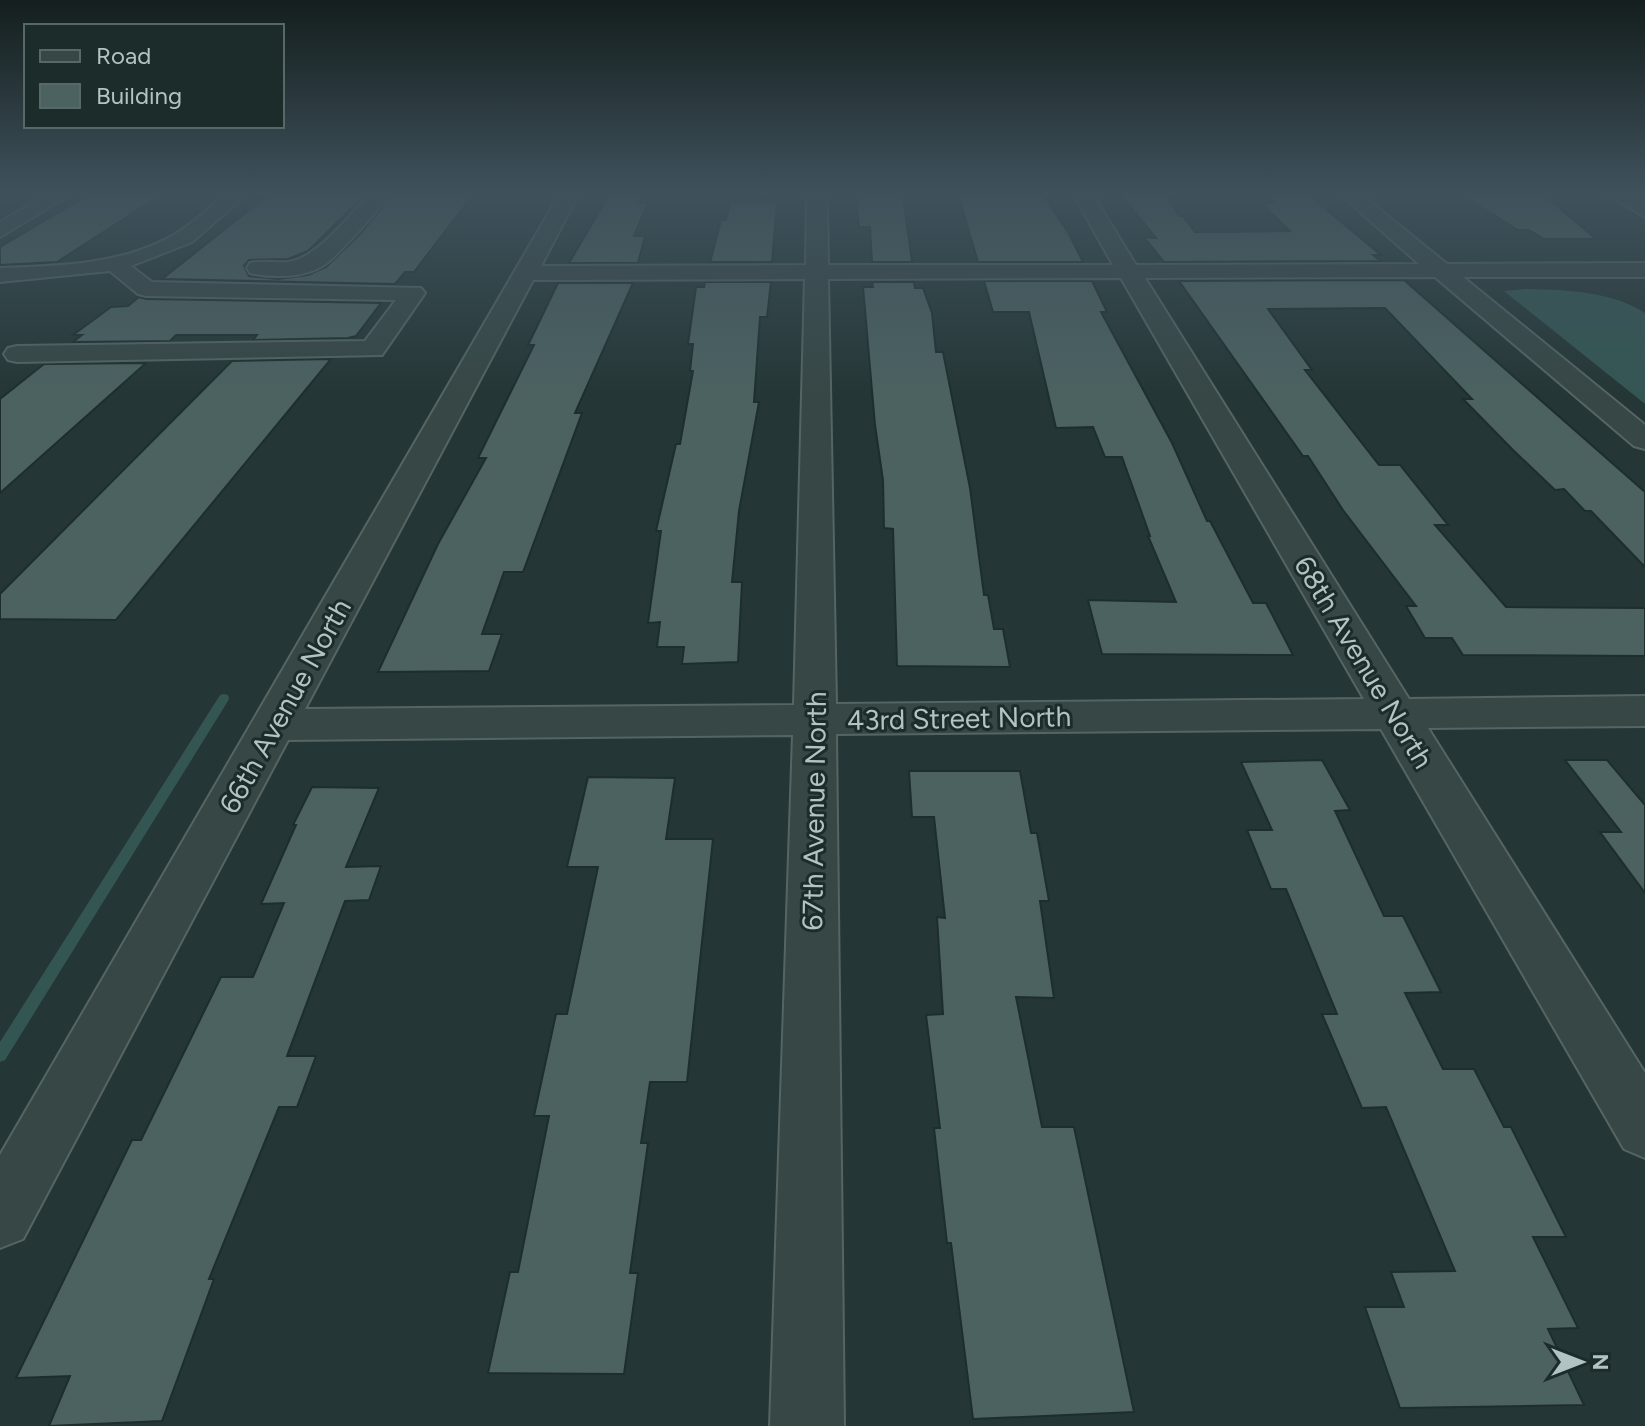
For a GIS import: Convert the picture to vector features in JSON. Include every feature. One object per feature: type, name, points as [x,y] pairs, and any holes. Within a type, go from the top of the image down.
[{"type":"street","points":[[0,275],[56,272],[118,262]]},
{"type":"street","points":[[113,263],[290,269],[315,262]]},
{"type":"street","name":"66th Avenue North","points":[[0,1216],[531,262]]},
{"type":"street","name":"67th Avenue North","points":[[807,1426],[815,720],[816,262]]},
{"type":"street","name":"68th Avenue North","points":[[1123,262],[1645,1128]]},
{"type":"street","points":[[1430,262],[1645,440]]},
{"type":"street","points":[[17,354],[373,349],[413,293],[146,289],[113,263]]},
{"type":"street","points":[[525,273],[1645,270]]},
{"type":"street","name":"43rd Street North","points":[[274,725],[1645,711]]},
{"type":"shaded area","points":[[1526,289],[1603,296],[1645,313],[1645,404],[1504,291]]},
{"type":"building","points":[[0,262],[58,262],[57,262],[0,265]]},
{"type":"building","points":[[184,262],[248,262],[244,266],[249,276],[278,279],[308,275],[332,262],[422,262],[414,272],[405,272],[395,284],[162,279]]},
{"type":"building","points":[[570,262],[638,262],[638,263]]},
{"type":"building","points":[[978,262],[1083,262],[978,262]]},
{"type":"building","points":[[1404,280],[1645,492],[1645,567],[1591,511],[1585,511],[1564,489],[1555,490],[1513,450],[1463,399],[1472,399],[1385,308],[1268,309],[1312,370],[1305,370],[1379,465],[1400,465],[1448,525],[1435,525],[1506,607],[1645,608],[1645,656],[1463,655],[1452,638],[1425,638],[1406,606],[1416,606],[1343,510],[1308,456],[1303,456],[1179,281]]},
{"type":"building","points":[[984,281],[1092,281],[1107,312],[1101,312],[1172,443],[1207,521],[1210,521],[1253,603],[1266,603],[1293,655],[1102,654],[1088,600],[1176,602],[1148,536],[1122,457],[1105,457],[1093,427],[1056,428],[1029,312],[993,312]]},
{"type":"building","points":[[705,282],[771,282],[767,317],[760,317],[754,402],[759,402],[739,511],[732,582],[742,582],[738,662],[682,664],[684,647],[657,647],[660,622],[648,623],[661,531],[656,531],[676,444],[680,444],[693,371],[690,371],[693,344],[688,344],[696,287],[704,287]]},
{"type":"building","points":[[872,282],[914,282],[915,288],[923,288],[932,313],[936,352],[943,352],[970,488],[984,595],[988,595],[994,629],[1003,629],[1010,667],[897,666],[893,529],[884,528],[883,480],[863,287],[873,287]]},
{"type":"building","points":[[558,283],[633,283],[575,413],[582,413],[523,572],[504,572],[482,634],[502,634],[489,671],[378,672],[438,544],[486,458],[478,458],[534,345],[528,345]]},
{"type":"building","points":[[139,297],[381,303],[356,336],[348,338],[253,340],[257,335],[176,335],[170,341],[73,342],[82,335],[73,335],[111,307],[128,306]]},
{"type":"building","points":[[331,359],[116,620],[0,619],[0,594],[232,361]]},
{"type":"building","points":[[146,363],[0,493],[0,399],[44,364]]},
{"type":"building","points":[[1322,760],[1350,810],[1335,811],[1384,916],[1403,916],[1441,992],[1405,993],[1443,1069],[1474,1069],[1504,1127],[1511,1127],[1566,1237],[1533,1237],[1578,1328],[1548,1329],[1584,1405],[1400,1408],[1365,1307],[1404,1307],[1391,1272],[1455,1271],[1386,1107],[1362,1108],[1322,1014],[1337,1014],[1286,889],[1271,889],[1247,830],[1272,830],[1241,762]]},
{"type":"building","points":[[1565,760],[1607,760],[1645,805],[1645,893],[1600,832],[1621,832]]},
{"type":"building","points":[[909,771],[1020,771],[1031,833],[1037,833],[1049,901],[1040,901],[1054,998],[1016,997],[1042,1127],[1074,1127],[1134,1412],[973,1419],[951,1243],[947,1243],[934,1128],[940,1128],[926,1015],[943,1014],[937,917],[945,918],[934,817],[912,817]]},
{"type":"building","points":[[588,777],[675,778],[666,839],[713,839],[687,1082],[650,1082],[641,1143],[648,1143],[630,1273],[638,1273],[624,1374],[488,1373],[510,1272],[518,1272],[549,1116],[534,1116],[556,1014],[567,1014],[598,867],[567,867]]},
{"type":"building","points":[[312,787],[379,788],[346,867],[381,866],[369,900],[345,901],[287,1056],[316,1056],[297,1107],[279,1107],[209,1279],[214,1279],[162,1421],[49,1426],[70,1376],[16,1378],[132,1140],[141,1140],[221,977],[253,977],[284,903],[261,904]]},
{"type":"waterway","points":[[0,1055],[224,698]]}]
